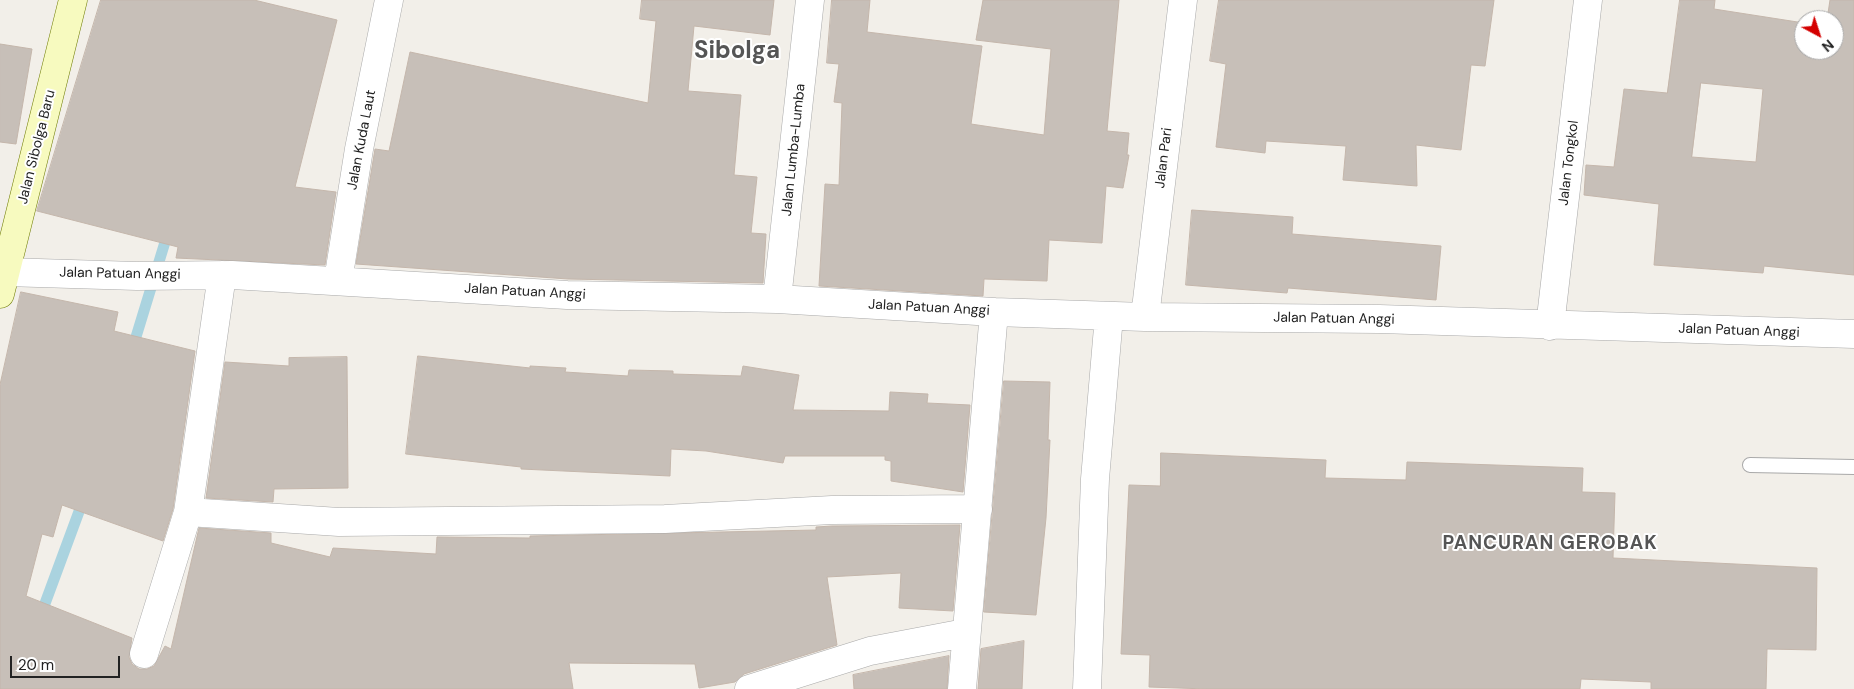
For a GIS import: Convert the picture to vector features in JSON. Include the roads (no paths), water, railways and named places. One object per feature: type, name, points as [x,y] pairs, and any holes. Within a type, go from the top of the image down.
[{"type":"street","name":"Jalan Sibolga Baru","points":[[3,283],[73,0]]},
{"type":"street","name":"Jalan Kuda Laut","points":[[338,281],[359,149],[389,0]]},
{"type":"street","name":"Jalan Lumba-Lumba","points":[[777,299],[810,0]]},
{"type":"street","name":"Jalan Pari","points":[[1145,317],[1183,0]]},
{"type":"street","name":"Jalan Tongkol","points":[[1550,326],[1588,0]]},
{"type":"street","name":"Jalan Patuan Anggi","points":[[3,283],[137,276],[222,275],[567,295],[777,299],[994,312],[1145,317],[1380,319],[1550,326],[1854,334]]},
{"type":"street","points":[[144,654],[188,512],[222,275]]},
{"type":"street","points":[[962,689],[965,633],[978,509],[994,312]]},
{"type":"street","points":[[1087,689],[1096,479],[1109,316]]},
{"type":"street","points":[[188,512],[339,522],[665,519],[832,510],[978,509]]},
{"type":"street","points":[[749,689],[870,651],[965,633]]},
{"type":"lane","points":[[1750,465],[1854,467]]},
{"type":"waterway","points":[[132,350],[169,229]]},
{"type":"waterway","points":[[40,617],[84,498]]},
{"type":"district","name":"Sibolga","points":[[737,52]]},
{"type":"district","name":"PANCURAN GEROBAK","points":[[1550,544]]}]
